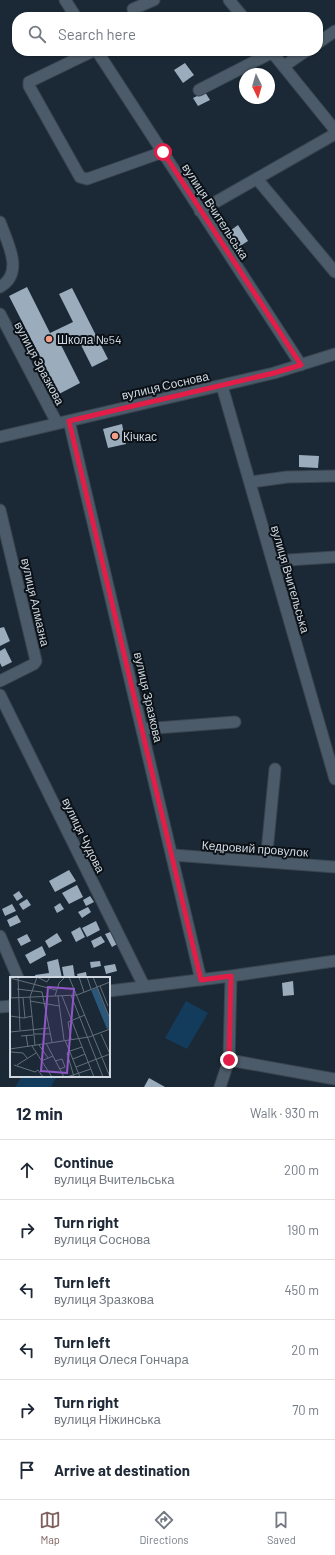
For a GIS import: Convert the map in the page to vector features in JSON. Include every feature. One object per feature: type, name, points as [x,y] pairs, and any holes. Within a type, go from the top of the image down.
[{"type":"street","points":[[65,0],[73,12]]},
{"type":"street","points":[[134,9],[154,0]]},
{"type":"street","points":[[229,0],[239,12]]},
{"type":"street","points":[[323,39],[335,31]]},
{"type":"street","points":[[83,56],[29,82],[29,86],[80,177],[87,179],[163,152]]},
{"type":"street","name":"вулиця Вчительська","points":[[100,56],[301,365]]},
{"type":"street","points":[[199,90],[264,56]]},
{"type":"street","points":[[275,56],[335,130]]},
{"type":"street","points":[[284,66],[299,56]]},
{"type":"street","points":[[200,211],[335,134]]},
{"type":"street","points":[[257,179],[335,272]]},
{"type":"street","points":[[0,222],[13,262],[11,278],[6,284],[0,287]]},
{"type":"street","name":"вулиця Зразкова","points":[[0,314],[57,423]]},
{"type":"street","name":"вулиця Соснова","points":[[0,437],[222,386],[274,373],[335,354]]},
{"type":"street","name":"вулиця Вчительська","points":[[222,386],[251,482],[335,779]]},
{"type":"street","name":"вулиця Зразкова","points":[[69,421],[173,855],[201,980]]},
{"type":"street","points":[[251,482],[287,477],[335,476]]},
{"type":"street","name":"вулиця Алмазна","points":[[0,510],[36,658],[34,664],[0,682]]},
{"type":"street","points":[[273,561],[335,557]]},
{"type":"street","name":"вулиця Чудова","points":[[0,695],[144,986]]},
{"type":"street","points":[[143,729],[235,722]]},
{"type":"street","points":[[266,862],[275,769]]},
{"type":"street","name":"Кедровий провулок","points":[[173,855],[335,867]]},
{"type":"street","points":[[0,936],[18,977]]},
{"type":"street","points":[[110,991],[201,980],[335,961]]},
{"type":"street","points":[[220,1087],[229,1060],[231,976]]},
{"type":"street","points":[[0,1007],[10,1006]]},
{"type":"street","points":[[229,1060],[335,1079]]},
{"type":"shaded area","points":[[186,1001],[208,1013],[187,1049],[165,1038]]},
{"type":"shaded area","points":[[21,1077],[56,1077],[51,1087],[15,1087]]},
{"type":"building","points":[[185,63],[194,75],[183,83],[174,70]]},
{"type":"building","points":[[205,92],[210,100],[198,106],[193,98]]},
{"type":"building","points":[[238,225],[248,241],[237,248],[227,233]]},
{"type":"building","name":"Школа №54","points":[[27,287],[50,333],[73,322],[59,294],[72,288],[108,359],[92,367],[76,335],[60,343],[80,383],[59,394],[9,296]]},
{"type":"building","name":"Кічкас","points":[[122,424],[126,444],[108,448],[103,429]]},
{"type":"building","points":[[299,455],[319,456],[318,468],[299,467]]},
{"type":"building","points":[[4,627],[10,641],[0,646],[0,628]]},
{"type":"building","points":[[5,648],[12,662],[2,667],[0,663],[0,651]]},
{"type":"building","points":[[69,870],[76,881],[55,892],[49,881]]},
{"type":"building","points":[[77,885],[83,897],[69,904],[62,893]]},
{"type":"building","points":[[19,891],[23,897],[17,901],[13,895]]},
{"type":"building","points":[[90,896],[94,902],[86,906],[83,900]]},
{"type":"building","points":[[27,899],[31,905],[23,910],[19,904]]},
{"type":"building","points":[[60,903],[64,909],[57,913],[54,907]]},
{"type":"building","points":[[12,904],[16,911],[5,916],[2,909]]},
{"type":"building","points":[[88,907],[91,912],[82,918],[78,912]]},
{"type":"building","points":[[17,915],[21,922],[10,927],[7,920]]},
{"type":"building","points":[[96,921],[100,930],[87,937],[82,928]]},
{"type":"building","points":[[80,927],[85,937],[76,942],[71,932]]},
{"type":"building","points":[[113,931],[119,943],[112,947],[105,934]]},
{"type":"building","points":[[57,933],[62,941],[49,948],[45,941]]},
{"type":"building","points":[[27,934],[31,941],[21,946],[17,939]]},
{"type":"building","points":[[101,936],[105,942],[94,948],[91,941]]},
{"type":"building","points":[[42,946],[46,955],[30,964],[25,955]]},
{"type":"building","points":[[58,959],[62,977],[36,977],[35,975],[49,973],[47,962]]},
{"type":"building","points":[[100,961],[101,966],[91,968],[90,962]]},
{"type":"building","points":[[115,964],[117,971],[106,974],[104,966]]},
{"type":"building","points":[[73,965],[75,977],[64,977],[62,967]]},
{"type":"building","points":[[86,972],[87,977],[78,977],[77,974]]},
{"type":"building","points":[[293,981],[294,995],[283,996],[282,983]]},
{"type":"building","points":[[149,1078],[165,1087],[144,1087]]},
{"type":"place","name":"Школа №54","points":[[49,339]]},
{"type":"place","name":"Кічкас","points":[[115,436]]},
{"type":"route","points":[[163,152],[301,365],[274,373],[69,421],[173,855],[201,980],[231,976],[229,1060]]}]
